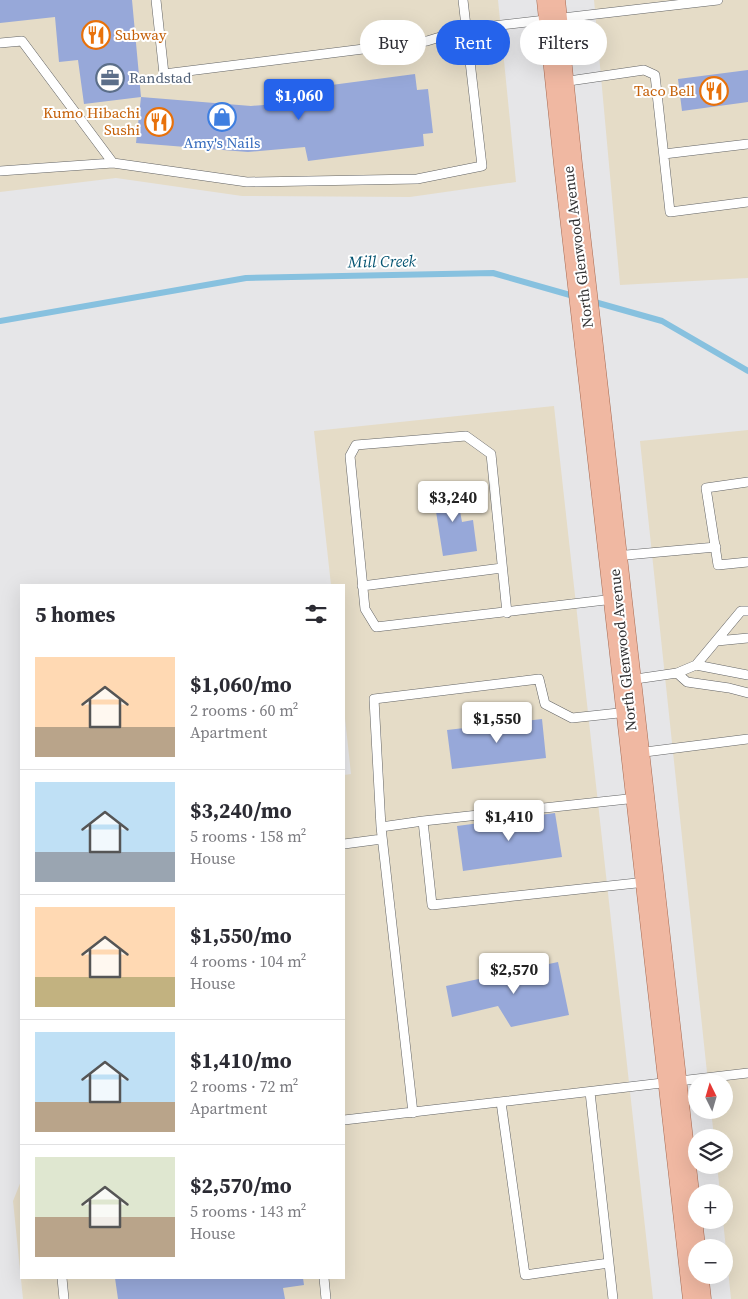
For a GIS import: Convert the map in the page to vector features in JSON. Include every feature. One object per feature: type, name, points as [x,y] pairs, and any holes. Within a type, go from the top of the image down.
[{"type":"main road","name":"North Glenwood Avenue","points":[[552,9],[626,681],[697,1299]]},
{"type":"lane","points":[[156,0],[164,74],[427,41],[436,38]]},
{"type":"lane","points":[[463,0],[465,20]]},
{"type":"lane","points":[[505,20],[552,9],[718,0]]},
{"type":"lane","points":[[0,44],[22,42],[113,162]]},
{"type":"lane","points":[[0,171],[113,162],[247,182],[418,178],[482,166],[470,65]]},
{"type":"lane","points":[[560,83],[644,70],[655,75],[670,212],[748,202]]},
{"type":"lane","points":[[664,154],[748,144]]},
{"type":"lane","points":[[507,612],[491,454],[466,436],[356,445],[350,456],[362,586],[365,609],[376,627],[507,612],[617,599]]},
{"type":"lane","points":[[748,482],[706,488],[718,565],[748,562]]},
{"type":"lane","points":[[612,556],[716,547]]},
{"type":"lane","points":[[362,586],[502,568]]},
{"type":"lane","points":[[626,681],[677,673],[696,666],[741,612],[748,611]]},
{"type":"lane","points":[[717,641],[748,638]]},
{"type":"lane","points":[[696,666],[748,675]]},
{"type":"lane","points":[[677,673],[687,682],[729,688],[748,693]]},
{"type":"lane","points":[[413,1113],[382,839],[374,699],[539,678],[545,704],[572,718],[630,712]]},
{"type":"lane","points":[[635,753],[748,740]]},
{"type":"lane","points":[[381,827],[640,798]]},
{"type":"lane","points":[[423,821],[432,905],[650,881]]},
{"type":"lane","points":[[345,844],[382,839]]},
{"type":"lane","points":[[345,1120],[748,1073]]},
{"type":"lane","points":[[590,1092],[613,1299]]},
{"type":"lane","points":[[501,1102],[525,1275],[609,1263]]},
{"type":"lane","points":[[62,1279],[64,1299]]},
{"type":"lane","points":[[324,1279],[326,1299]]},
{"type":"shaded area","points":[[0,0],[498,0],[500,20],[436,20],[436,65],[504,65],[516,182],[410,197],[242,196],[116,178],[0,192]]},
{"type":"shaded area","points":[[594,0],[748,0],[748,278],[620,285],[600,65],[607,65],[607,20],[596,20]]},
{"type":"shaded area","points":[[554,406],[653,1299],[23,1299],[21,1279],[345,1279],[345,775],[351,774],[345,718],[345,584],[331,584],[314,431]]},
{"type":"shaded area","points":[[748,430],[748,1299],[731,1299],[729,1284],[733,1284],[733,1239],[725,1239],[724,1229],[733,1229],[733,1184],[719,1184],[718,1174],[733,1174],[733,1129],[713,1129],[712,1119],[733,1119],[733,1074],[707,1074],[640,441]]},
{"type":"shaded area","points":[[20,1184],[20,1270],[13,1201]]},
{"type":"building","points":[[0,0],[132,0],[141,97],[84,104],[78,60],[59,62],[55,17],[0,23]]},
{"type":"building","name":"Taco Bell","points":[[748,70],[748,102],[682,111],[678,79]]},
{"type":"building","points":[[415,74],[417,90],[428,89],[433,133],[423,134],[424,146],[308,161],[305,147],[248,152],[136,143],[141,97],[251,106],[303,102],[301,89]]},
{"type":"building","points":[[449,483],[451,495],[457,495],[462,522],[473,520],[477,551],[443,556],[432,486]]},
{"type":"building","points":[[542,719],[546,758],[452,769],[447,730]]},
{"type":"building","points":[[555,813],[562,857],[463,871],[457,826]]},
{"type":"building","points":[[558,962],[569,1015],[511,1027],[498,1006],[452,1017],[446,986]]},
{"type":"building","points":[[115,1279],[303,1279],[304,1285],[283,1288],[285,1299],[118,1299]]},
{"type":"waterway","name":"Mill Creek","points":[[0,321],[246,278],[493,273],[577,297]]},
{"type":"waterway","name":"Mill Creek","points":[[591,301],[662,321],[748,371]]},
{"type":"place","name":"Subway","points":[[96,35]]},
{"type":"place","name":"Randstad","points":[[110,78]]},
{"type":"place","name":"Taco Bell","points":[[714,91]]},
{"type":"place","name":"Amy's Nails","points":[[222,117]]},
{"type":"place","name":"Kumo Hibachi Sushi","points":[[159,122]]}]
